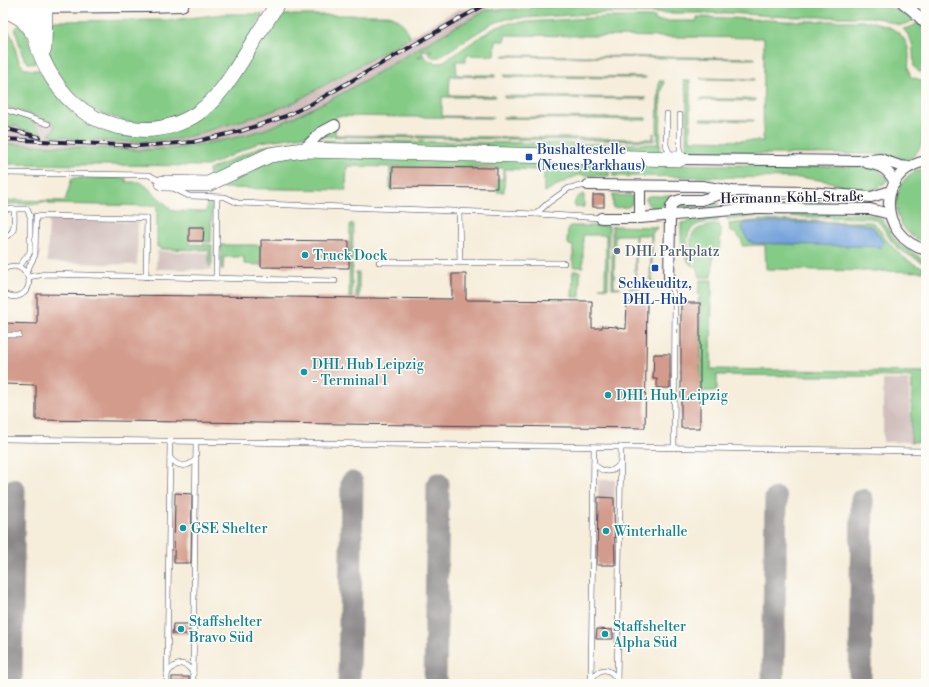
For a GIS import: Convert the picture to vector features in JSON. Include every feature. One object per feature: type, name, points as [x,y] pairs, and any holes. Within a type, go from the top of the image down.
[{"type":"main road","points":[[3,4],[181,3]]},
{"type":"street","points":[[38,4],[32,22],[36,43],[57,87],[74,105],[86,114],[106,124],[123,128],[144,130],[161,128],[179,123],[197,114],[212,102],[225,86],[278,3]]},
{"type":"street","points":[[903,3],[926,24]]},
{"type":"street","points":[[38,4],[45,64]]},
{"type":"street","points":[[3,8],[22,20],[34,34]]},
{"type":"street","points":[[303,150],[320,133],[335,125]]},
{"type":"street","points":[[163,183],[208,184],[270,155],[303,150],[680,159],[858,161],[880,159],[900,166],[910,167]]},
{"type":"street","points":[[926,150],[925,161],[910,167],[899,177],[893,187],[889,206],[892,221],[900,234],[911,244],[926,250]]},
{"type":"street","points":[[858,161],[872,163],[885,168],[891,176],[893,187]]},
{"type":"street","name":"Hermann-Köhl-Straße","points":[[588,185],[702,186],[732,191],[807,192],[871,197],[893,187]]},
{"type":"street","points":[[640,186],[640,218]]},
{"type":"street","name":"Hermann-Köhl-Straße","points":[[669,282],[670,216],[671,207],[674,202],[680,200],[701,200],[732,191]]},
{"type":"street","name":"Hermann-Köhl-Straße","points":[[601,218],[640,218],[756,208],[870,209],[890,214]]},
{"type":"lane","points":[[3,108],[48,124]]},
{"type":"lane","points":[[667,114],[666,145],[670,155],[680,159],[680,115]]},
{"type":"lane","points":[[3,173],[149,175],[189,196],[225,197],[238,203],[536,214],[601,218]]},
{"type":"lane","points":[[536,214],[548,203],[570,188],[588,185]]},
{"type":"lane","points":[[216,278],[217,197]]},
{"type":"lane","points":[[3,209],[27,209],[30,216],[30,252],[19,267]]},
{"type":"lane","points":[[3,236],[11,234],[13,230],[14,209]]},
{"type":"lane","points":[[460,211],[460,262]]},
{"type":"lane","points":[[3,293],[14,297],[23,293],[28,286],[27,275],[35,255],[36,216],[147,218],[146,277]]},
{"type":"lane","points":[[379,262],[564,263]]},
{"type":"lane","points":[[3,270],[9,266],[19,267],[27,275],[46,274],[335,282]]},
{"type":"lane","points":[[669,282],[675,299],[674,448]]},
{"type":"lane","points":[[3,335],[19,335]]},
{"type":"lane","points":[[3,439],[926,451]]},
{"type":"lane","points":[[167,684],[170,442]]},
{"type":"lane","points":[[193,684],[196,442]]},
{"type":"lane","points":[[591,682],[594,447]]},
{"type":"lane","points":[[618,682],[621,448]]},
{"type":"lane","points":[[170,458],[175,464],[183,466],[191,464],[196,459]]},
{"type":"lane","points":[[594,464],[599,469],[607,471],[615,469],[620,464]]},
{"type":"lane","points":[[167,674],[172,666],[181,664],[189,667],[194,674]]},
{"type":"lane","points":[[591,682],[596,672],[605,670],[612,672],[618,682]]},
{"type":"shaded area","points":[[516,8],[516,10],[496,10],[479,18],[296,120],[183,158],[3,155],[3,103],[94,134],[180,139],[237,123],[291,104],[458,9]]},
{"type":"shaded area","points":[[49,220],[138,222],[137,265],[47,262]]},
{"type":"shaded area","points":[[157,251],[212,253],[212,270],[156,269]]},
{"type":"shaded area","points":[[883,380],[909,380],[911,442],[883,442]]},
{"type":"shaded area","points":[[598,480],[615,480],[614,498],[598,497]]},
{"type":"green space","points":[[848,3],[892,8],[908,14],[915,19],[906,24],[899,25],[882,19],[869,17],[786,17],[730,13],[606,13],[507,19],[491,24],[439,57],[434,57],[428,53],[432,50],[423,50],[422,55],[418,58],[424,55],[431,62],[441,63],[494,28],[510,23],[606,17],[655,17],[655,21],[697,21],[697,17],[786,21],[869,21],[890,27],[901,35],[908,47],[911,77],[921,80],[924,86],[922,142],[917,152],[911,158],[904,161],[894,159],[883,154],[693,154],[688,151],[686,146],[687,95],[683,81],[690,81],[690,140],[763,141],[764,38],[505,35],[505,41],[496,41],[495,56],[466,55],[466,61],[456,61],[457,75],[495,75],[495,77],[450,76],[449,95],[495,97],[442,97],[442,116],[494,118],[336,116],[335,135],[415,136],[415,138],[304,136],[260,142],[208,166],[3,164],[3,143],[139,150],[181,148],[234,138],[263,130],[288,120],[341,94],[487,10],[530,9],[531,7],[659,4]]},
{"type":"green space","points":[[223,14],[263,14],[253,32],[217,84],[200,101],[188,109],[161,120],[140,123],[127,122],[97,112],[72,95],[51,61],[48,48],[49,21],[172,20]]},
{"type":"green space","points":[[280,15],[389,15],[402,23],[407,29],[410,37],[291,104],[264,114],[180,139],[127,142],[104,141],[96,139],[93,141],[52,136],[49,134],[53,132],[55,126],[52,122],[3,105],[3,27],[12,36],[19,61],[22,66],[27,69],[40,70],[84,119],[178,129],[270,29]]},
{"type":"green space","points":[[919,22],[925,40],[925,72],[919,72],[914,67],[912,43],[903,29],[911,27]]},
{"type":"green space","points":[[20,24],[26,30],[36,61],[34,64],[28,63],[21,52],[15,29]]},
{"type":"green space","points":[[503,56],[755,58],[755,59]]},
{"type":"green space","points":[[504,75],[646,77],[646,78],[504,77]]},
{"type":"green space","points":[[700,79],[755,79],[755,80]]},
{"type":"green space","points":[[659,81],[664,81],[661,95],[660,158],[666,164],[874,167],[887,177],[887,181],[871,191],[856,191],[827,181],[804,178],[613,176],[613,144],[658,144],[657,125]]},
{"type":"green space","points":[[504,96],[646,98],[646,99],[504,98]]},
{"type":"green space","points":[[755,99],[755,101],[700,100]]},
{"type":"green space","points":[[3,109],[30,119],[44,135],[21,130],[19,127],[13,125],[10,127],[3,125]]},
{"type":"green space","points":[[503,118],[646,118],[646,120]]},
{"type":"green space","points":[[700,120],[754,120],[754,121]]},
{"type":"green space","points":[[653,133],[654,141],[578,140],[578,138],[653,139]]},
{"type":"green space","points":[[417,136],[498,137],[498,139],[417,138]]},
{"type":"green space","points":[[499,137],[576,138],[576,140],[499,139]]},
{"type":"green space","points":[[304,140],[610,144],[609,176],[578,175],[544,192],[544,170],[505,169],[504,192],[497,192],[497,179],[503,179],[503,168],[393,167],[392,191],[390,190],[390,167],[347,166],[346,190],[213,188],[212,193],[208,193],[209,170],[260,147]]},
{"type":"green space","points":[[926,168],[926,242],[913,237],[904,228],[898,217],[896,204],[898,192],[904,181],[913,173]]},
{"type":"green space","points":[[72,178],[126,178],[126,182],[140,182],[173,211],[206,212],[207,199],[212,199],[211,242],[203,242],[203,227],[189,227],[189,244],[212,245],[212,265],[209,266],[209,250],[160,249],[160,247],[157,247],[157,204],[154,206],[49,204],[49,202],[40,202],[39,204],[3,205],[3,202],[14,200],[65,201]]},
{"type":"green space","points":[[584,194],[584,207],[576,207],[574,205],[576,199]]},
{"type":"green space","points":[[613,195],[632,196],[632,204],[628,207],[613,208]]},
{"type":"green space","points":[[649,196],[673,196],[662,207],[655,209],[652,208],[646,201],[646,198]]},
{"type":"green space","points":[[750,201],[867,203],[867,206],[725,207],[725,203]]},
{"type":"green space","points":[[681,203],[719,203],[719,207],[682,207],[680,205]]},
{"type":"green space","points":[[746,213],[866,213],[881,219],[899,244],[925,262],[923,263],[900,249],[893,243],[881,225],[870,218],[760,216],[727,220],[729,215]]},
{"type":"green space","points":[[717,217],[719,221],[699,224],[693,227],[689,232],[687,243],[693,267],[683,252],[681,241],[681,223]]},
{"type":"green space","points":[[760,220],[871,222],[878,227],[883,236],[898,252],[909,261],[926,268],[926,272],[766,269],[765,245],[742,246],[742,241],[735,233],[730,231],[729,224]]},
{"type":"green space","points":[[352,223],[352,298],[349,298],[350,224]]},
{"type":"green space","points":[[719,224],[721,234],[719,250],[713,251],[712,277],[700,277],[691,250],[691,237],[694,232],[700,228]]},
{"type":"green space","points":[[570,226],[609,226],[608,288],[599,287],[605,287],[606,235],[583,235],[583,267],[573,267],[573,246],[569,245],[567,241],[568,229]]},
{"type":"green space","points":[[612,226],[658,228],[654,230],[652,235],[652,278],[657,289],[652,289],[652,287],[650,287],[651,235],[636,235],[636,287],[642,287],[640,289],[630,289],[629,287],[635,287],[635,235],[615,235],[614,287],[621,287],[612,288]]},
{"type":"green space","points":[[221,245],[261,245],[261,265],[244,264],[244,257],[224,257],[223,270],[221,270]]},
{"type":"green space","points":[[573,271],[580,271],[580,297],[572,297]]},
{"type":"green space","points":[[356,273],[359,273],[359,298],[356,298]]},
{"type":"green space","points":[[700,280],[712,280],[711,369],[926,372],[926,442],[911,442],[912,377],[717,375],[717,391],[700,391],[701,304],[698,303],[700,294],[698,294]]},
{"type":"water","points":[[772,222],[861,224],[873,227],[884,243],[881,247],[752,243],[747,239],[742,228],[743,223]]},
{"type":"building","points":[[393,167],[497,168],[497,188],[392,187]]},
{"type":"building","points":[[593,195],[604,195],[604,207],[593,207]]},
{"type":"building","points":[[189,227],[204,227],[203,241],[189,241]]},
{"type":"building","name":"Truck Dock","points":[[261,240],[349,241],[349,268],[261,267]]},
{"type":"building","name":"DHL Hub Leipzig - Terminal 1","points":[[452,274],[466,274],[466,300],[592,301],[592,328],[602,328],[602,326],[626,329],[627,302],[647,302],[645,428],[36,420],[36,385],[3,384],[3,323],[37,324],[37,294],[452,299]]},
{"type":"building","points":[[681,303],[700,303],[700,428],[681,428]]},
{"type":"building","points":[[654,354],[670,354],[670,388],[657,388],[657,379],[653,379]]},
{"type":"building","name":"GSE Shelter","points":[[175,493],[192,494],[191,563],[174,563]]},
{"type":"building","name":"Winterhalle","points":[[598,497],[614,498],[615,565],[597,565]]},
{"type":"building","name":"Staffshelter Bravo Süd","points":[[173,624],[189,624],[189,634],[172,634]]},
{"type":"building","name":"Staffshelter Alpha Süd","points":[[597,629],[613,630],[613,639],[596,639]]},
{"type":"building","points":[[172,677],[189,677],[189,684],[172,684]]},
{"type":"taxiway","points":[[349,684],[352,483]]},
{"type":"taxiway","points":[[435,684],[438,484]]},
{"type":"taxiway","points":[[11,684],[14,490]]},
{"type":"taxiway","points":[[773,684],[776,499]]},
{"type":"taxiway","points":[[860,684],[862,500]]},
{"type":"railway","points":[[3,139],[139,146],[193,142],[241,131],[286,116],[313,103],[489,3]]},
{"type":"railway","points":[[3,128],[39,137]]},
{"type":"place","name":"Bushaltestelle (Neues Parkhaus)","points":[[529,157]]},
{"type":"place","name":"DHL Parkplatz","points":[[617,251]]},
{"type":"place","name":"Truck Dock","points":[[305,255]]},
{"type":"place","name":"Schkeuditz, DHL-Hub","points":[[655,268]]},
{"type":"place","name":"DHL Hub Leipzig - Terminal 1","points":[[304,372]]},
{"type":"place","name":"DHL Hub Leipzig","points":[[608,395]]},
{"type":"place","name":"GSE Shelter","points":[[183,528]]},
{"type":"place","name":"Winterhalle","points":[[606,531]]},
{"type":"place","name":"Staffshelter Bravo Süd","points":[[181,629]]},
{"type":"place","name":"Staffshelter Alpha Süd","points":[[605,634]]}]
